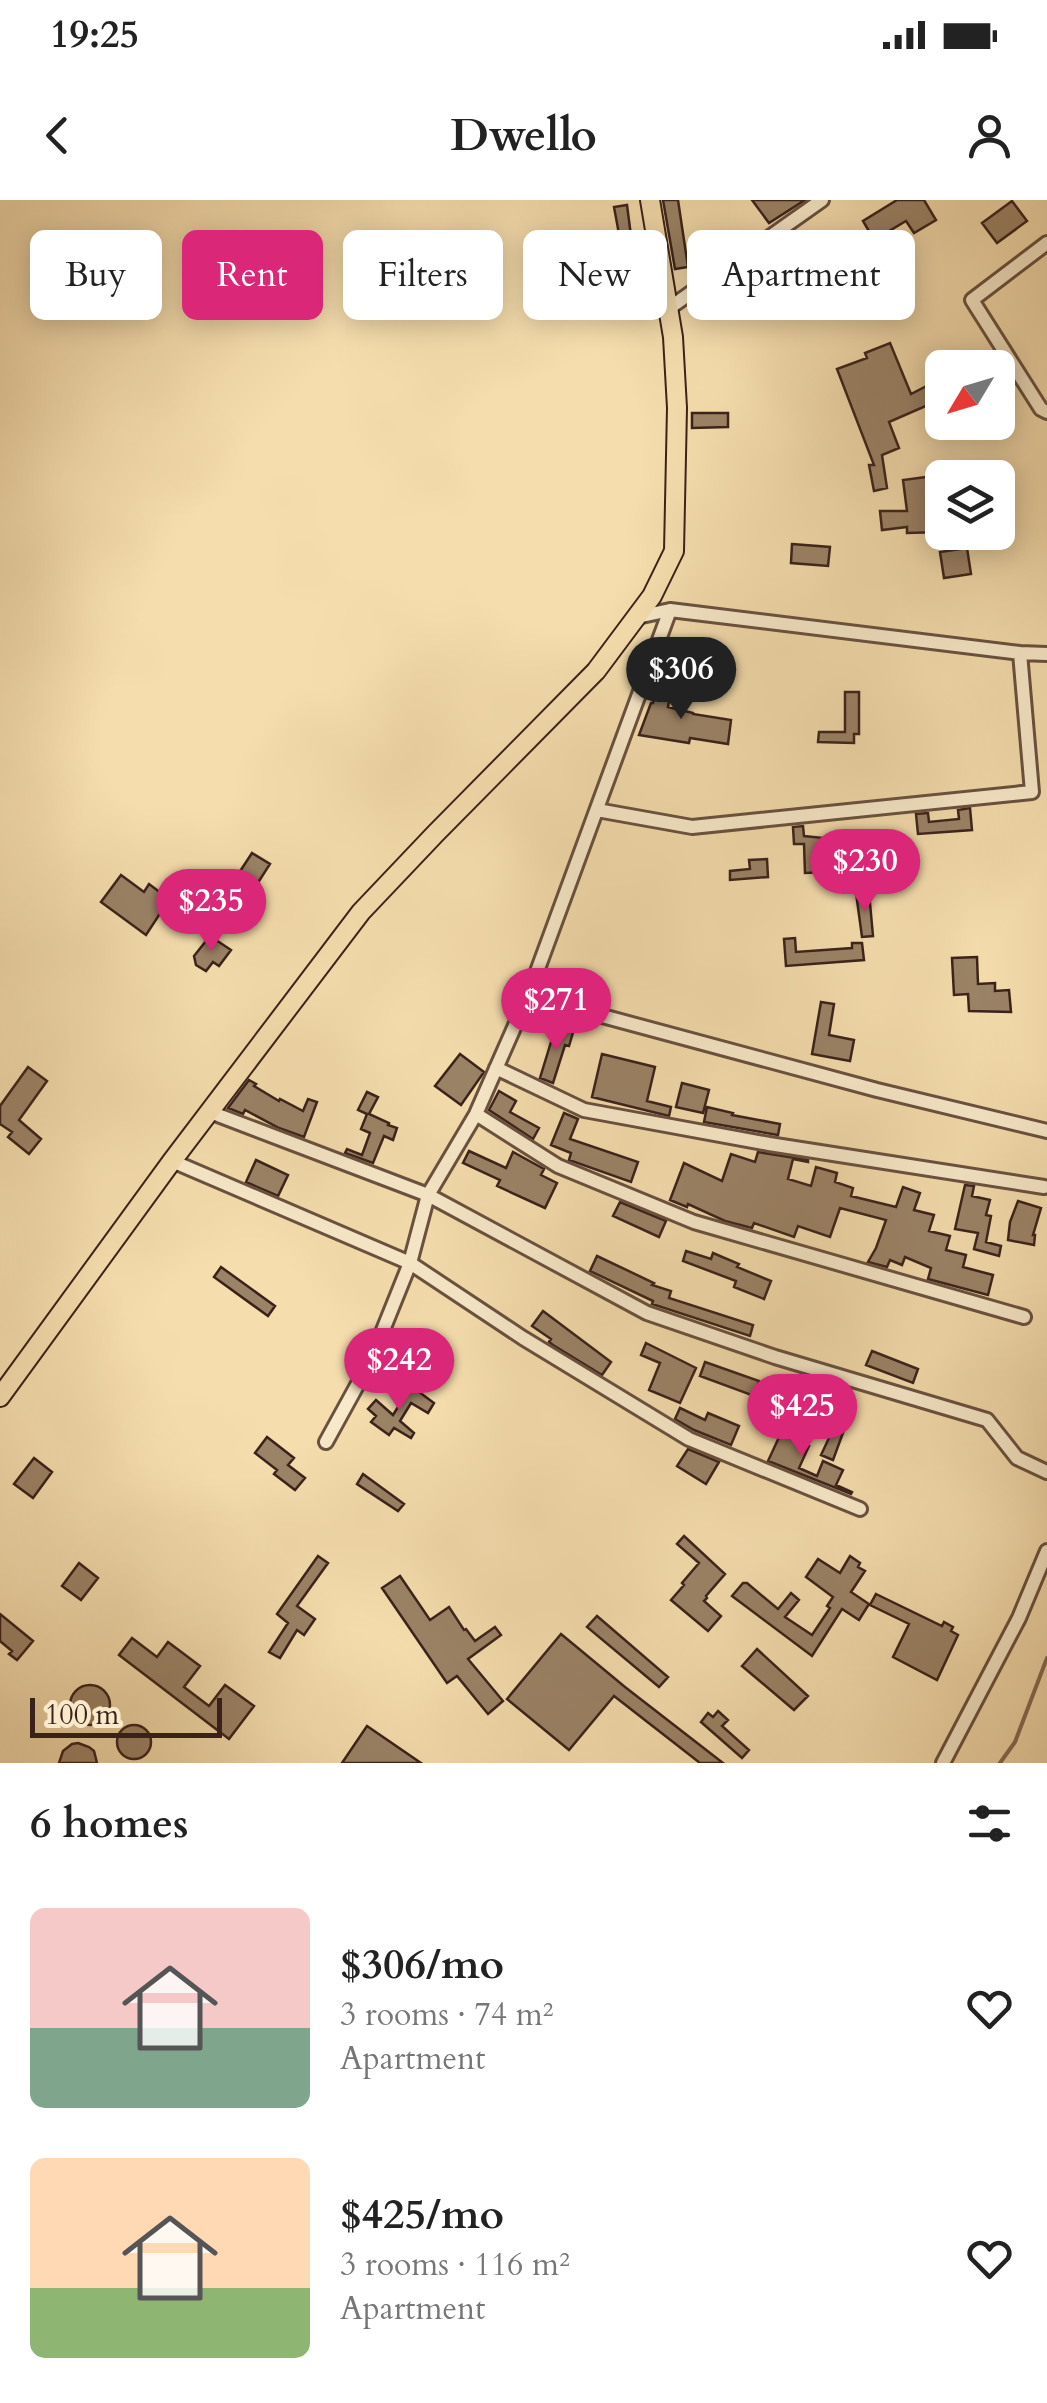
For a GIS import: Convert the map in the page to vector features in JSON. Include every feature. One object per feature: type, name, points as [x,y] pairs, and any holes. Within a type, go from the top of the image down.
[{"type":"highway","points":[[0,1397],[172,1161],[362,912],[596,670],[652,596],[674,551],[677,408],[672,337],[650,200]]},
{"type":"street","points":[[668,309],[822,200]]},
{"type":"street","points":[[1047,244],[972,300],[1041,409],[1047,412]]},
{"type":"street","points":[[637,617],[670,610],[1047,654]]},
{"type":"street","points":[[326,1442],[371,1360],[410,1263],[428,1194],[476,1114],[528,996],[670,610]]},
{"type":"street","points":[[597,810],[692,828],[1032,792],[1020,653]]},
{"type":"street","points":[[528,996],[877,1090],[1047,1131]]},
{"type":"street","points":[[496,1068],[584,1110],[769,1144],[1044,1186]]},
{"type":"street","points":[[210,1112],[428,1194],[648,1312],[775,1357],[987,1420],[1017,1458],[1047,1472]]},
{"type":"street","points":[[476,1114],[558,1166],[694,1222],[1024,1317]]},
{"type":"street","points":[[172,1161],[410,1263],[523,1338],[689,1439],[860,1509]]},
{"type":"street","points":[[944,1763],[1019,1618],[1047,1552]]},
{"type":"building","points":[[663,200],[678,200],[687,267],[675,269]]},
{"type":"building","points":[[752,200],[805,200],[769,223]]},
{"type":"building","points":[[897,200],[924,200],[936,220],[915,232],[906,221],[891,230],[868,230],[863,221]]},
{"type":"building","points":[[1012,201],[1027,221],[997,243],[982,223]]},
{"type":"building","points":[[627,205],[630,230],[618,230],[614,207]]},
{"type":"building","points":[[890,343],[911,394],[925,387],[925,406],[889,422],[899,448],[882,455],[887,488],[874,491],[869,465],[874,465],[837,369],[867,358],[865,353]]},
{"type":"building","points":[[692,413],[728,413],[728,427],[692,428]]},
{"type":"building","points":[[925,477],[925,532],[907,533],[907,527],[882,530],[880,511],[907,511],[903,480]]},
{"type":"building","points":[[792,544],[830,547],[828,566],[791,563]]},
{"type":"building","points":[[967,550],[971,574],[944,578],[940,552]]},
{"type":"building","points":[[657,682],[672,685],[668,707],[731,720],[728,744],[639,735]]},
{"type":"building","points":[[845,692],[859,692],[859,734],[854,734],[854,743],[818,742],[819,732],[845,732]]},
{"type":"building","points":[[970,808],[972,830],[918,834],[916,814],[928,813],[929,822],[959,819],[958,810]]},
{"type":"building","points":[[803,826],[804,836],[824,838],[822,859],[880,851],[881,870],[805,873],[804,844],[794,844],[793,827]]},
{"type":"building","points":[[252,853],[270,864],[241,909],[254,918],[246,929],[220,913],[236,884],[233,882]]},
{"type":"building","points":[[767,859],[768,877],[730,880],[730,871],[750,869],[749,860]]},
{"type":"building","points":[[121,875],[144,892],[149,884],[179,902],[170,915],[163,910],[146,935],[101,902]]},
{"type":"building","points":[[869,892],[873,936],[862,937],[856,893]]},
{"type":"building","points":[[210,936],[231,950],[219,966],[213,962],[206,971],[196,965],[194,956]]},
{"type":"building","points":[[795,938],[796,952],[852,948],[852,943],[862,943],[864,960],[786,966],[784,939]]},
{"type":"building","points":[[977,957],[978,984],[995,983],[995,991],[1009,990],[1011,1012],[969,1011],[968,994],[954,995],[952,958]]},
{"type":"building","points":[[821,1002],[834,1004],[829,1035],[854,1040],[850,1061],[812,1054]]},
{"type":"building","points":[[560,1024],[574,1029],[553,1083],[540,1078]]},
{"type":"building","points":[[460,1054],[484,1072],[461,1105],[435,1086]]},
{"type":"building","points":[[602,1054],[655,1067],[647,1101],[671,1107],[669,1116],[592,1097]]},
{"type":"building","points":[[28,1067],[47,1081],[19,1120],[41,1139],[29,1154],[8,1137],[12,1132],[0,1124],[0,1106]]},
{"type":"building","points":[[249,1080],[279,1101],[303,1111],[308,1099],[317,1102],[304,1137],[245,1110],[243,1114],[228,1108]]},
{"type":"building","points":[[682,1083],[709,1090],[703,1113],[676,1107]]},
{"type":"building","points":[[499,1091],[516,1101],[510,1112],[539,1128],[533,1139],[489,1110]]},
{"type":"building","points":[[367,1092],[378,1097],[369,1114],[397,1128],[393,1140],[384,1136],[373,1163],[345,1153],[347,1149],[362,1155],[370,1133],[361,1129],[367,1114],[358,1110]]},
{"type":"building","points":[[707,1107],[780,1124],[778,1135],[704,1122]]},
{"type":"building","points":[[564,1113],[578,1119],[570,1139],[638,1162],[631,1182],[569,1160],[571,1153],[551,1145]]},
{"type":"building","points":[[469,1151],[506,1168],[513,1152],[544,1169],[541,1175],[557,1183],[545,1208],[497,1186],[500,1180],[463,1163]]},
{"type":"building","points":[[758,1152],[808,1160],[793,1159],[788,1179],[811,1186],[816,1167],[837,1173],[835,1182],[853,1188],[851,1196],[896,1207],[903,1187],[920,1193],[914,1210],[934,1215],[929,1231],[950,1236],[946,1250],[966,1255],[963,1267],[993,1275],[988,1295],[928,1279],[931,1268],[905,1257],[902,1265],[890,1260],[887,1267],[868,1262],[886,1220],[840,1208],[830,1237],[798,1226],[794,1237],[754,1223],[752,1228],[725,1221],[670,1200],[684,1163],[722,1181],[731,1154],[755,1162]]},
{"type":"building","points":[[256,1160],[288,1175],[278,1196],[246,1182]]},
{"type":"building","points":[[965,1185],[974,1186],[972,1196],[990,1200],[986,1242],[1001,1246],[999,1256],[974,1249],[978,1233],[955,1229]]},
{"type":"building","points":[[1018,1201],[1041,1208],[1034,1245],[1008,1240]]},
{"type":"building","points":[[620,1202],[666,1221],[659,1237],[613,1216]]},
{"type":"building","points":[[686,1251],[711,1259],[713,1253],[771,1281],[764,1299],[734,1287],[736,1281],[683,1261]]},
{"type":"building","points":[[597,1256],[671,1291],[669,1298],[753,1325],[750,1336],[652,1304],[653,1301],[590,1271]]},
{"type":"building","points":[[221,1267],[275,1306],[268,1316],[214,1277]]},
{"type":"building","points":[[543,1311],[611,1362],[602,1375],[553,1345],[551,1339],[532,1326]]},
{"type":"building","points":[[646,1343],[696,1368],[680,1403],[649,1390],[660,1363],[641,1355]]},
{"type":"building","points":[[872,1351],[918,1369],[913,1383],[866,1365]]},
{"type":"building","points":[[705,1362],[759,1381],[754,1396],[700,1376]]},
{"type":"building","points":[[780,1382],[828,1398],[831,1388],[844,1392],[839,1407],[851,1411],[833,1460],[821,1455],[836,1423],[774,1400]]},
{"type":"building","points":[[411,1386],[434,1403],[428,1413],[411,1403],[400,1421],[414,1433],[411,1438],[394,1428],[389,1435],[371,1422],[376,1416],[368,1409],[376,1400],[393,1415]]},
{"type":"building","points":[[680,1408],[705,1420],[708,1413],[739,1426],[731,1445],[675,1419]]},
{"type":"building","points":[[790,1428],[806,1435],[802,1443],[809,1446],[799,1468],[817,1476],[823,1461],[843,1470],[836,1485],[851,1494],[768,1461],[781,1433],[787,1436]]},
{"type":"building","points":[[267,1437],[294,1458],[288,1465],[305,1478],[295,1490],[255,1453]]},
{"type":"building","points":[[688,1449],[719,1462],[706,1484],[677,1466]]},
{"type":"building","points":[[34,1458],[52,1472],[33,1498],[14,1484]]},
{"type":"building","points":[[363,1474],[404,1504],[398,1511],[357,1484]]},
{"type":"building","points":[[684,1536],[725,1574],[704,1601],[721,1616],[708,1631],[671,1600],[699,1563],[677,1544]]},
{"type":"building","points":[[318,1556],[328,1563],[297,1606],[315,1619],[304,1635],[297,1630],[280,1658],[269,1652],[288,1623],[277,1614]]},
{"type":"building","points":[[850,1556],[865,1571],[851,1592],[869,1604],[859,1620],[842,1609],[812,1656],[732,1596],[747,1583],[778,1609],[791,1593],[799,1600],[785,1617],[812,1635],[833,1597],[806,1577],[818,1559],[840,1573]]},
{"type":"building","points":[[79,1563],[98,1578],[81,1600],[62,1586]]},
{"type":"building","points":[[400,1576],[430,1620],[449,1607],[475,1641],[495,1627],[501,1635],[468,1659],[503,1701],[488,1714],[457,1676],[447,1683],[382,1588]]},
{"type":"building","points":[[876,1594],[942,1626],[944,1622],[953,1627],[951,1631],[958,1635],[937,1680],[893,1657],[909,1624],[870,1605]]},
{"type":"building","points":[[0,1614],[33,1641],[17,1660],[0,1641]]},
{"type":"building","points":[[597,1616],[668,1677],[659,1687],[587,1627]]},
{"type":"building","points":[[561,1634],[723,1763],[700,1763],[614,1696],[569,1750],[507,1699]]},
{"type":"building","points":[[132,1638],[157,1657],[168,1642],[200,1666],[184,1687],[209,1706],[225,1685],[254,1706],[229,1739],[119,1655]]},
{"type":"building","points":[[757,1649],[808,1696],[794,1710],[742,1666]]},
{"type":"building","points":[[90,1685],[104,1691],[110,1705],[104,1719],[90,1725],[76,1719],[70,1705],[76,1691]]},
{"type":"building","points":[[718,1711],[728,1720],[722,1726],[749,1750],[742,1758],[701,1722],[708,1713],[713,1717]]},
{"type":"building","points":[[134,1725],[146,1730],[151,1742],[146,1754],[134,1759],[122,1754],[117,1742],[122,1730]]},
{"type":"building","points":[[367,1726],[421,1763],[342,1763]]},
{"type":"building","points":[[78,1743],[94,1751],[97,1763],[59,1763],[63,1751]]},
{"type":"waterway","points":[[1000,1763],[1015,1742],[1047,1658]]}]
